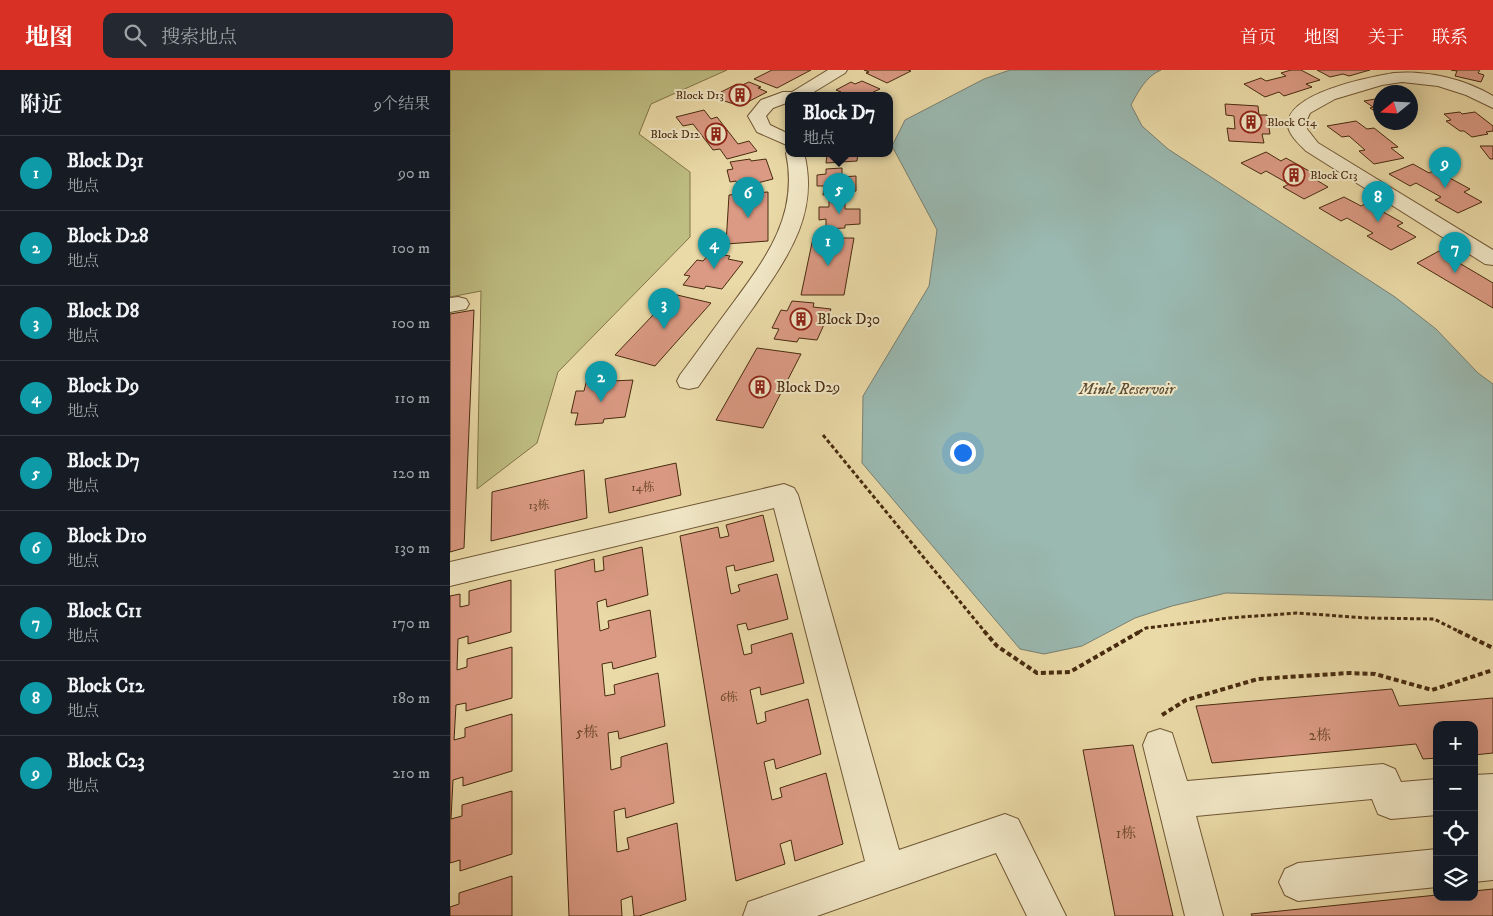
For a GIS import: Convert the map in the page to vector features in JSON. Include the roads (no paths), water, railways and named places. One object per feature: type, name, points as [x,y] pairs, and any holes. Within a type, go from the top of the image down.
[{"type":"street","points":[[800,92],[839,70]]},
{"type":"street","points":[[1493,103],[1464,88],[1423,74],[1382,79],[1311,103],[1301,112],[1297,123],[1300,135],[1312,147],[1493,259]]},
{"type":"street","points":[[785,98],[767,104],[757,116],[763,128],[785,138]]},
{"type":"street","points":[[785,111],[782,124],[785,131]]},
{"type":"street","points":[[689,381],[772,266],[783,246],[791,226],[798,198],[799,173],[796,157]]},
{"type":"street","points":[[450,574],[784,495],[887,872]]},
{"type":"street","points":[[1160,745],[1204,916]]},
{"type":"street","points":[[1174,800],[1383,781],[1391,801],[1433,796]]},
{"type":"street","points":[[1478,793],[1493,791]]},
{"type":"street","points":[[1474,811],[1493,849]]},
{"type":"street","points":[[762,916],[1005,832],[1047,916]]},
{"type":"street","points":[[1478,864],[1493,862]]},
{"type":"street","points":[[1298,882],[1433,868]]},
{"type":"water","name":"Minle Reservoir","points":[[1010,70],[1161,70],[1147,80],[1131,105],[1142,126],[1168,149],[1395,297],[1436,329],[1478,373],[1493,384],[1493,600],[1226,593],[1172,606],[1135,618],[1082,646],[1044,654],[1020,649],[862,463],[863,396],[929,286],[937,230],[893,148],[893,144],[905,120],[984,79]]},
{"type":"place","name":"Block D13","points":[[740,95]]},
{"type":"place","name":"Block C14","points":[[1251,122]]},
{"type":"place","name":"Block D12","points":[[716,134]]},
{"type":"place","name":"Block C13","points":[[1294,175]]},
{"type":"place","name":"Block C23","points":[[1445,188]]},
{"type":"place","name":"Block D7","points":[[839,214]]},
{"type":"place","name":"Block D10","points":[[748,218]]},
{"type":"place","name":"Block C12","points":[[1378,222]]},
{"type":"place","name":"Block D31","points":[[828,266]]},
{"type":"place","name":"Block D9","points":[[714,269]]},
{"type":"place","name":"Block C11","points":[[1455,273]]},
{"type":"place","name":"Block D30","points":[[801,319]]},
{"type":"place","name":"Block D8","points":[[664,329]]},
{"type":"place","name":"Block D29","points":[[760,387]]},
{"type":"place","name":"Block D28","points":[[601,402]]}]
